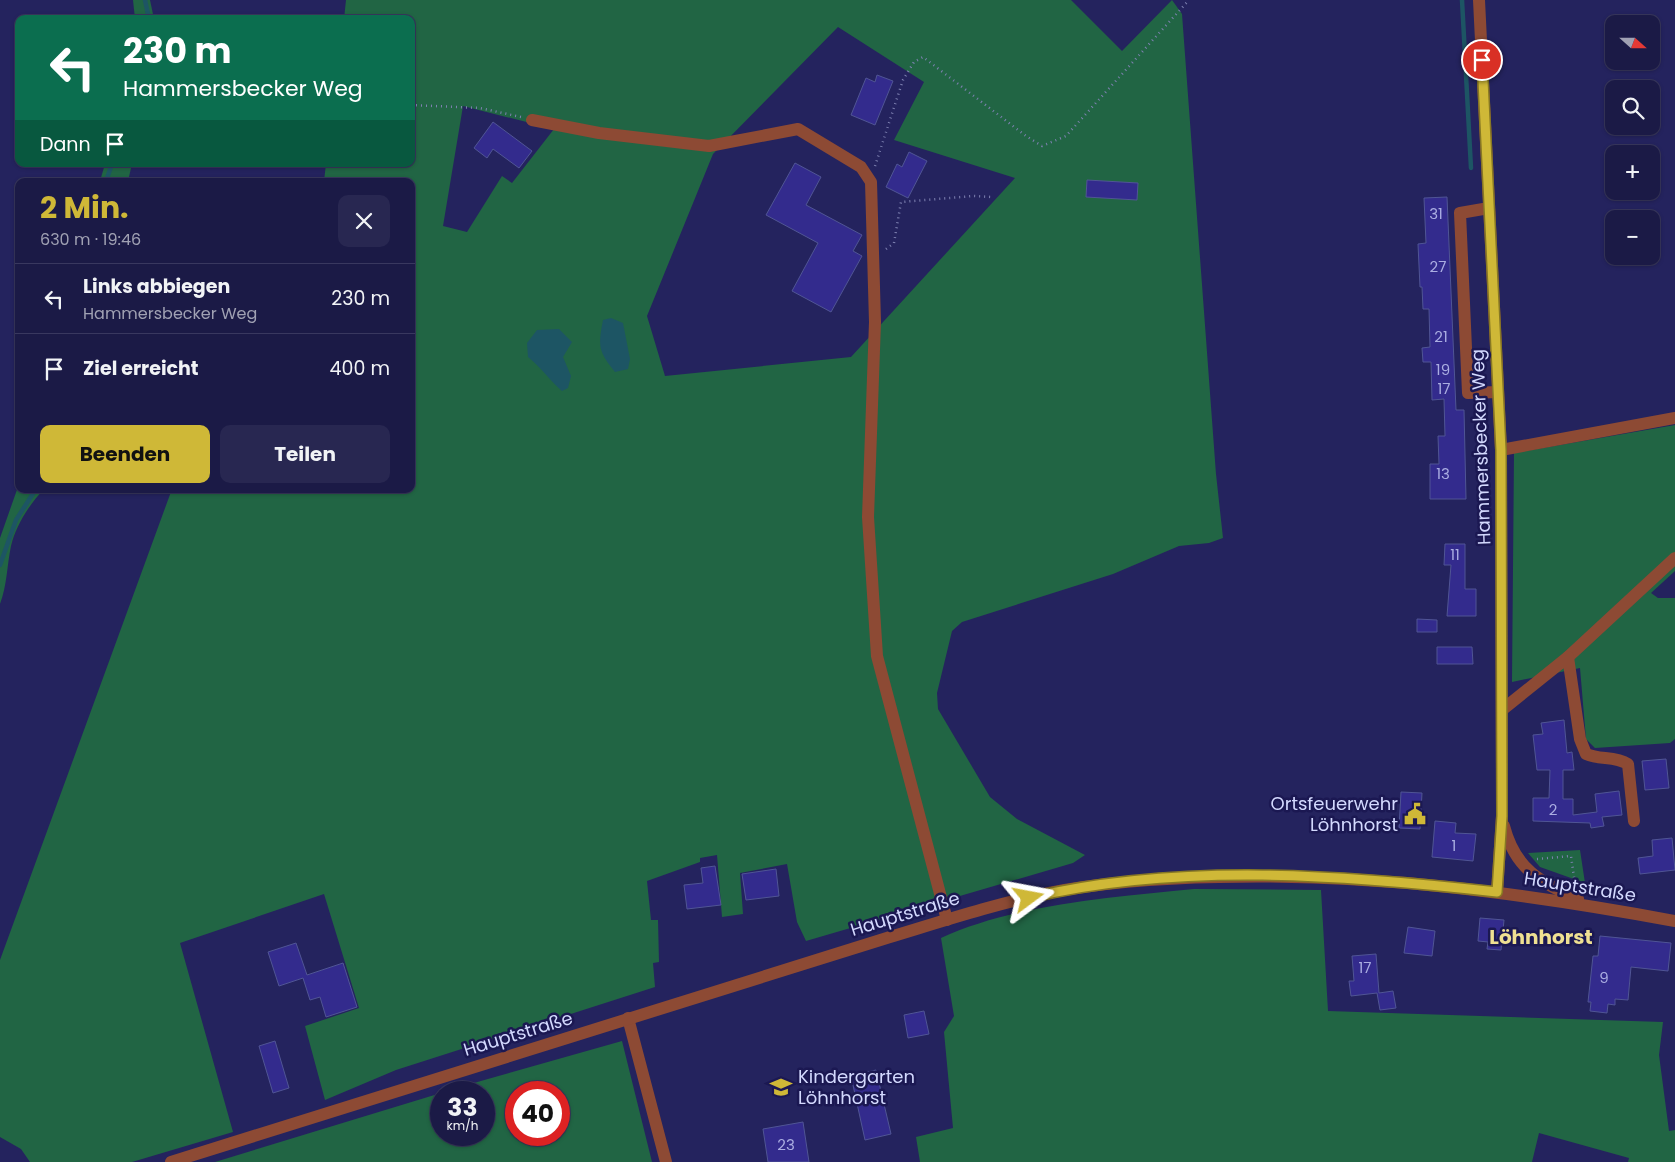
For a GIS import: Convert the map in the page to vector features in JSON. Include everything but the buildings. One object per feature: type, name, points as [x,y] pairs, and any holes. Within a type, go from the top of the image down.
[{"type":"street","name":"Hammersbecker Weg","points":[[1479,0],[1501,450],[1502,816],[1497,892]]},
{"type":"street","points":[[532,120],[599,133],[709,146],[798,129],[862,167],[870,182],[875,322],[868,517],[877,656],[948,920]]},
{"type":"street","points":[[1489,208],[1460,213],[1467,382],[1468,392],[1498,392]]},
{"type":"street","points":[[1501,450],[1675,418]]},
{"type":"street","points":[[1502,710],[1568,657],[1675,558]]},
{"type":"street","points":[[1568,657],[1580,739],[1586,754],[1595,758],[1619,759],[1628,764],[1634,821]]},
{"type":"street","points":[[1502,816],[1507,837],[1518,860],[1528,872],[1590,905]]},
{"type":"street","name":"Hauptstraße","points":[[171,1162],[628,1018],[948,920],[1048,893],[1142,880],[1271,876],[1326,877],[1395,881],[1497,892],[1590,905],[1675,922]]},
{"type":"street","points":[[628,1018],[666,1162]]},
{"type":"path","points":[[870,182],[903,80],[914,62],[923,58],[1042,146],[1066,136],[1189,0]]},
{"type":"path","points":[[415,106],[480,108],[532,120]]},
{"type":"path","points":[[873,252],[890,248],[894,243],[901,202],[973,196],[992,197]]},
{"type":"path","points":[[1518,860],[1571,856],[1577,899]]},
{"type":"green space","points":[[133,0],[150,0],[153,15],[135,15]]},
{"type":"green space","points":[[346,0],[1071,0],[1122,51],[1172,0],[1182,14],[1216,474],[1223,538],[1209,543],[1179,546],[1113,574],[962,622],[952,631],[937,693],[938,709],[990,797],[1017,819],[1085,855],[1073,863],[806,941],[797,922],[787,864],[740,873],[743,914],[722,917],[717,855],[700,858],[700,862],[647,881],[651,920],[658,920],[659,962],[653,963],[655,987],[396,1070],[325,1100],[305,1026],[359,1008],[324,894],[180,943],[233,1132],[132,1162],[30,1162],[21,1149],[0,1137],[0,960],[171,493],[415,493],[415,178],[324,178],[326,167],[415,167],[415,15],[344,15]],"holes":[[[838,27],[924,82],[894,140],[1015,178],[851,357],[665,376],[647,316],[713,154]],[[463,106],[554,129],[512,183],[502,176],[467,232],[443,226]]]},
{"type":"green space","points":[[104,167],[131,167],[129,178],[101,178]]},
{"type":"green space","points":[[1675,425],[1675,571],[1651,593],[1658,598],[1675,598],[1675,739],[1670,743],[1595,748],[1586,739],[1580,668],[1512,682],[1514,453]]},
{"type":"green space","points":[[16,493],[41,493],[28,509],[16,530],[11,546],[6,583],[0,604],[0,538]]},
{"type":"green space","points":[[1580,850],[1585,883],[1540,867],[1528,853]]},
{"type":"green space","points":[[1194,889],[1321,890],[1328,1011],[1663,1022],[1659,1055],[1669,1131],[1675,1130],[1675,1162],[1628,1162],[1629,1158],[1539,1133],[1532,1162],[920,1162],[916,1137],[953,1128],[944,1032],[954,1016],[941,938],[970,926],[1032,910],[1098,899]]},
{"type":"green space","points":[[622,1041],[652,1162],[215,1162],[430,1096],[430,1146],[495,1146],[495,1081],[481,1081]]},
{"type":"water","points":[[611,318],[623,323],[630,359],[628,369],[615,372],[602,353],[600,342],[603,320]]},
{"type":"water","points":[[559,329],[572,342],[563,357],[571,376],[568,388],[562,391],[528,357],[527,343],[537,330]]},
{"type":"waterway","points":[[145,0],[148,15]]},
{"type":"waterway","points":[[1462,0],[1471,168]]},
{"type":"waterway","points":[[107,178],[111,167]]},
{"type":"waterway","points":[[0,565],[16,520],[33,493]]},
{"type":"place","name":"Ortsfeuerwehr Löhnhorst","points":[[1415,814]]},
{"type":"place","name":"Kindergarten Löhnhorst","points":[[781,1087]]},
{"type":"district","name":"Löhnhorst","points":[[1541,937]]},
{"type":"route","points":[[1029,898],[1096,885],[1142,880],[1271,876],[1395,881],[1497,892],[1502,816],[1501,450],[1482,60]]}]
